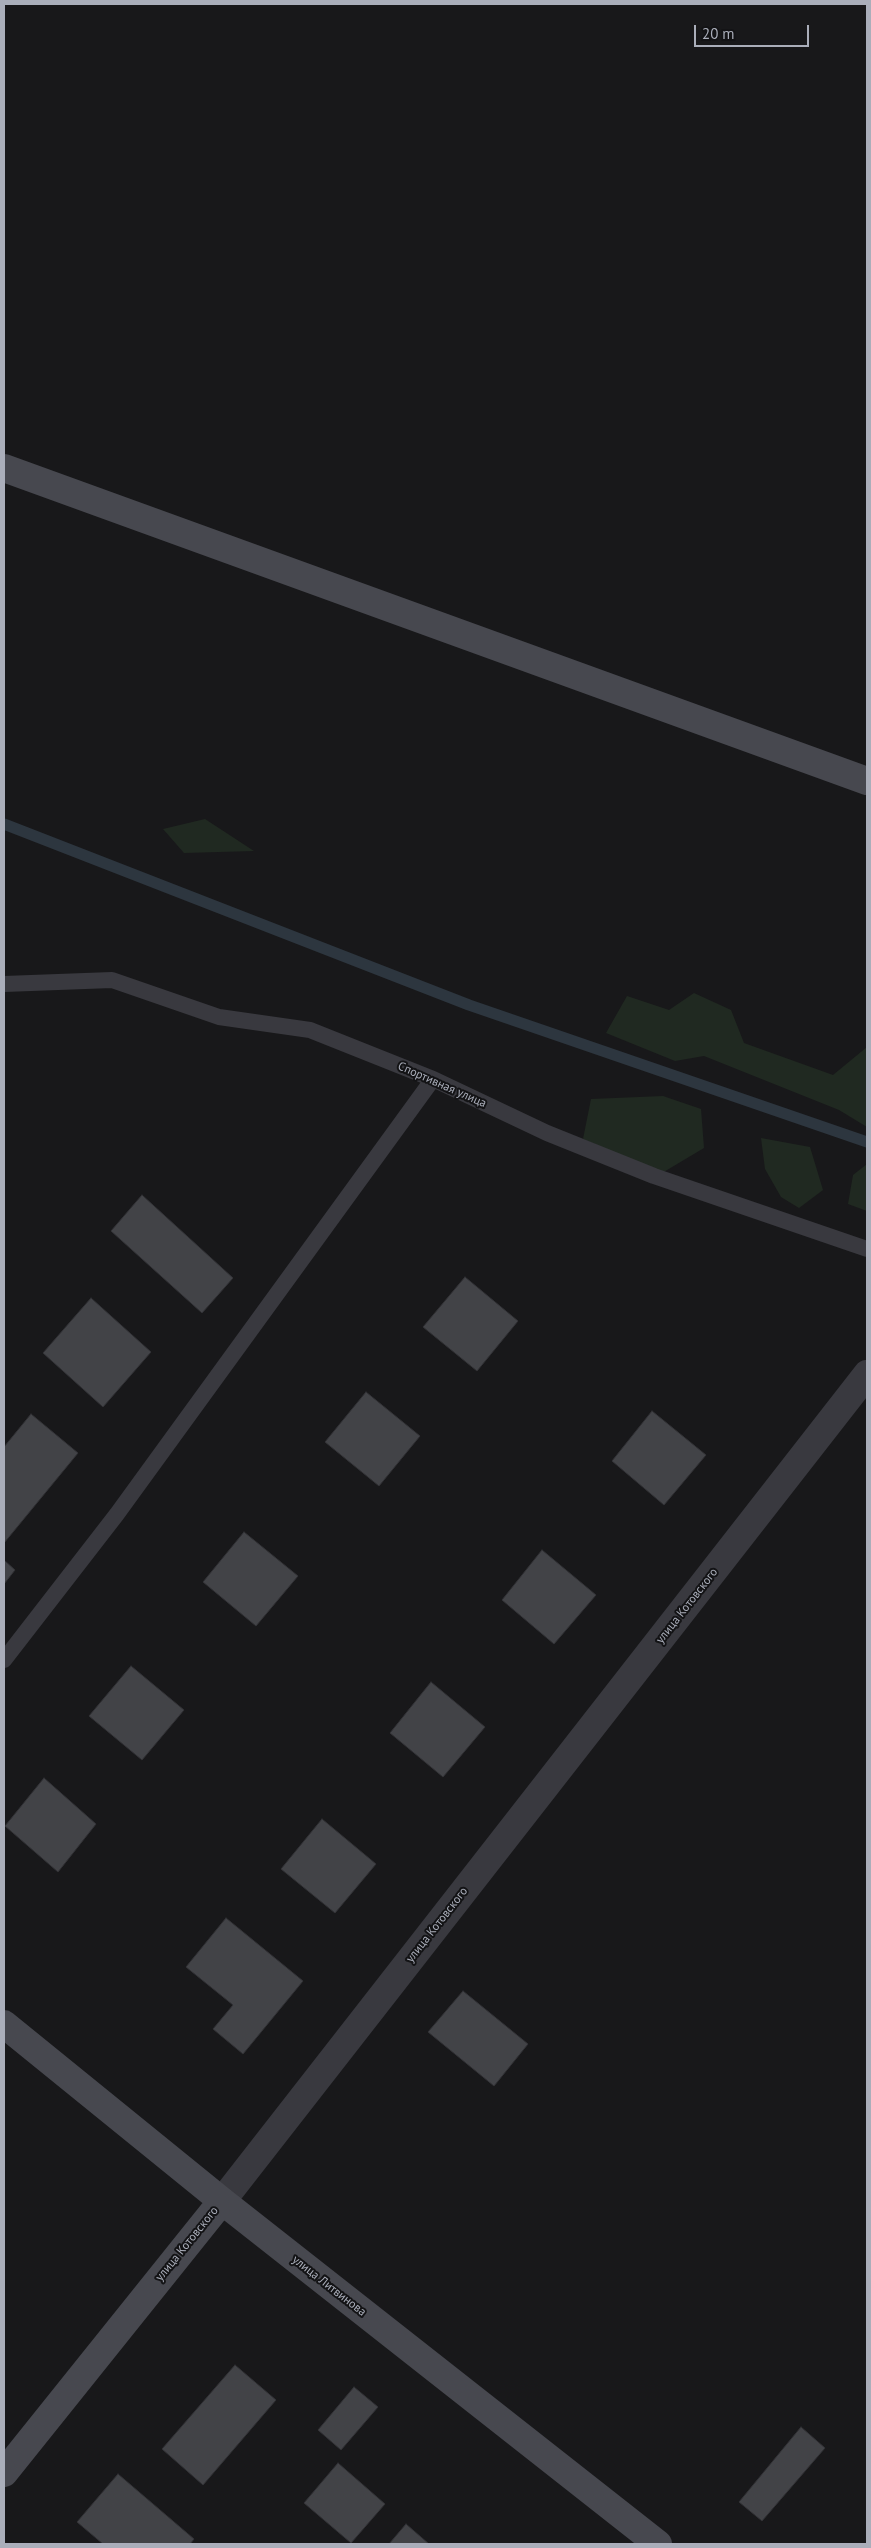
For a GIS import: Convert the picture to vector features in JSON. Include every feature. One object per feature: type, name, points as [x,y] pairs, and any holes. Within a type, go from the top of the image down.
[{"type":"street","points":[[4,468],[867,781]]},
{"type":"street","name":"улица Котовского","points":[[4,2473],[222,2201],[867,1374]]},
{"type":"street","name":"улица Литвинова","points":[[4,2024],[222,2201],[658,2544]]},
{"type":"lane","name":"Спортивная улица","points":[[4,984],[112,980],[219,1017],[310,1030],[433,1079],[548,1133],[654,1176],[867,1249]]},
{"type":"lane","points":[[4,1660],[118,1514],[433,1079]]},
{"type":"shaded area","points":[[205,819],[254,851],[184,853],[163,829]]},
{"type":"shaded area","points":[[694,993],[731,1010],[744,1043],[833,1075],[867,1047],[867,1127],[839,1110],[704,1056],[675,1061],[606,1033],[627,996],[669,1010]]},
{"type":"shaded area","points":[[663,1096],[701,1109],[704,1148],[662,1173],[583,1139],[591,1099]]},
{"type":"shaded area","points":[[761,1138],[810,1147],[823,1190],[799,1208],[781,1197],[765,1169]]},
{"type":"shaded area","points":[[867,1164],[867,1211],[848,1204],[853,1175]]},
{"type":"building","points":[[142,1195],[233,1278],[202,1313],[111,1231]]},
{"type":"building","points":[[465,1277],[518,1321],[477,1371],[423,1327]]},
{"type":"building","points":[[91,1298],[151,1352],[103,1407],[43,1353]]},
{"type":"building","points":[[366,1392],[420,1436],[379,1486],[325,1442]]},
{"type":"building","points":[[652,1411],[706,1455],[664,1505],[612,1461]]},
{"type":"building","points":[[31,1414],[78,1453],[4,1543],[4,1447]]},
{"type":"building","points":[[244,1532],[298,1576],[256,1626],[203,1582]]},
{"type":"building","points":[[542,1550],[596,1595],[554,1644],[502,1600]]},
{"type":"building","points":[[4,1560],[15,1570],[4,1584]]},
{"type":"building","points":[[131,1666],[184,1710],[142,1760],[89,1716]]},
{"type":"building","points":[[431,1682],[485,1727],[443,1777],[390,1733]]},
{"type":"building","points":[[44,1778],[96,1824],[58,1872],[5,1826]]},
{"type":"building","points":[[322,1819],[376,1864],[335,1913],[281,1869]]},
{"type":"building","points":[[226,1918],[303,1981],[243,2054],[213,2029],[233,2005],[186,1967]]},
{"type":"building","points":[[463,1991],[528,2044],[494,2086],[428,2032]]},
{"type":"building","points":[[235,2365],[276,2400],[203,2485],[162,2449]]},
{"type":"building","points":[[354,2387],[378,2407],[341,2450],[318,2430]]},
{"type":"building","points":[[801,2427],[825,2448],[762,2521],[739,2502]]},
{"type":"building","points":[[338,2463],[385,2504],[351,2543],[304,2503]]},
{"type":"building","points":[[118,2474],[194,2539],[190,2544],[103,2544],[77,2522]]},
{"type":"building","points":[[406,2524],[429,2544],[389,2544]]},
{"type":"waterway","points":[[4,824],[469,1005],[867,1142]]}]
